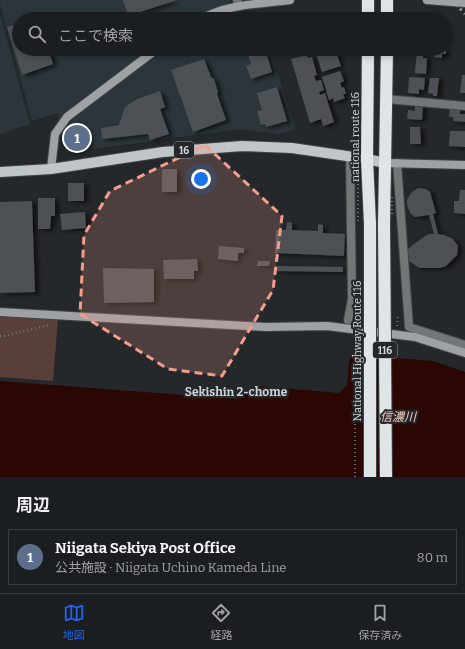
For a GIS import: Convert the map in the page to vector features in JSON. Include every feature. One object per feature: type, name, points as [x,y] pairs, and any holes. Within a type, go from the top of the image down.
[{"type":"highway","points":[[368,0],[368,12]]},
{"type":"highway","points":[[387,0],[387,12]]},
{"type":"highway","name":"national route 116","points":[[364,225],[368,159],[368,56]]},
{"type":"highway","name":"116","points":[[386,477],[384,224],[391,163],[386,99],[387,56]]},
{"type":"highway","name":"National Highway Route 116","points":[[364,225],[370,477]]},
{"type":"main road","name":"16","points":[[0,172],[51,169],[164,152],[242,146],[292,148],[391,163]]},
{"type":"street","points":[[214,12],[237,3],[290,0]]},
{"type":"street","points":[[427,0],[463,2]]},
{"type":"street","points":[[51,169],[55,134],[67,117],[148,56]]},
{"type":"street","points":[[386,99],[465,106]]},
{"type":"street","points":[[348,320],[352,299],[350,157]]},
{"type":"street","points":[[465,166],[391,163],[409,328],[465,345]]},
{"type":"street","points":[[0,312],[266,327],[327,326],[415,337],[465,353]]},
{"type":"path","points":[[358,180],[364,225]]},
{"type":"path","points":[[356,477],[355,324],[359,325]]},
{"type":"highlighted area","points":[[205,145],[282,216],[273,290],[222,376],[168,369],[80,314],[84,235],[110,191]]},
{"type":"shaded area","points":[[0,0],[230,0],[234,12],[12,12],[12,48]]},
{"type":"shaded area","points":[[0,14],[30,124],[0,134]]},
{"type":"shaded area","points":[[14,56],[272,56],[296,129],[279,134],[239,129],[66,153],[58,113],[32,121]]},
{"type":"shaded area","points":[[0,315],[58,319],[53,381],[0,377]]},
{"type":"water","name":"信濃川","points":[[350,354],[433,361],[465,372],[465,477],[0,477],[0,381],[236,399],[258,386],[339,393],[347,385]]},
{"type":"building","points":[[123,0],[177,0],[140,12],[127,12]]},
{"type":"building","points":[[12,26],[12,43],[7,27]]},
{"type":"building","points":[[16,56],[50,56],[53,64],[22,75]]},
{"type":"building","points":[[248,56],[267,56],[272,72],[251,79],[246,66],[251,64]]},
{"type":"building","points":[[303,56],[307,56],[308,58],[312,57],[317,75],[314,76],[316,81],[321,80],[324,90],[319,92],[320,95],[325,93],[334,122],[323,126],[321,119],[310,123],[291,59]]},
{"type":"building","points":[[317,56],[337,56],[341,66],[322,72]]},
{"type":"building","points":[[416,56],[423,56],[423,58],[427,58],[426,74],[415,73]]},
{"type":"building","points":[[442,56],[442,58],[434,57]]},
{"type":"building","points":[[204,59],[211,77],[214,79],[218,92],[217,94],[226,120],[193,132],[171,70]]},
{"type":"building","points":[[340,71],[344,81],[340,83],[342,88],[344,87],[346,94],[343,94],[345,98],[334,102],[333,98],[329,100],[322,77]]},
{"type":"building","points":[[462,75],[465,75],[465,93],[460,93]]},
{"type":"building","points":[[409,77],[425,78],[424,90],[419,89],[419,94],[408,93]]},
{"type":"building","points":[[430,78],[439,78],[437,96],[433,96],[433,94],[428,93]]},
{"type":"building","points":[[277,87],[287,121],[266,127],[265,124],[261,125],[257,111],[262,110],[257,93]]},
{"type":"building","points":[[160,91],[165,107],[160,109],[169,134],[150,140],[148,134],[102,139],[101,128],[119,125],[125,107],[137,99]]},
{"type":"building","points":[[415,104],[423,105],[422,120],[407,119],[408,110],[415,111]]},
{"type":"building","points":[[450,107],[461,107],[460,114],[465,114],[465,122],[453,121],[453,117],[449,117]]},
{"type":"building","points":[[78,127],[84,132],[85,136],[87,136],[89,146],[69,149],[67,137],[69,137],[71,130]]},
{"type":"building","points":[[410,127],[420,127],[421,144],[410,144]]},
{"type":"building","points":[[450,131],[465,131],[465,147],[449,146]]},
{"type":"building","points":[[162,169],[177,169],[177,192],[162,192]]},
{"type":"building","points":[[68,183],[84,183],[84,201],[68,201]]},
{"type":"building","points":[[418,188],[426,189],[430,192],[436,213],[433,214],[438,234],[453,239],[458,246],[457,255],[446,266],[440,268],[419,268],[409,261],[407,251],[410,247],[425,236],[434,234],[429,215],[415,217],[411,214],[407,206],[407,200],[411,193]]},
{"type":"building","points":[[460,190],[465,190],[465,214],[454,213],[454,201],[459,201]]},
{"type":"building","points":[[38,198],[55,198],[55,216],[51,216],[50,229],[38,229]]},
{"type":"building","points":[[32,201],[35,292],[0,293],[0,202]]},
{"type":"building","points":[[85,212],[86,228],[62,230],[60,214]]},
{"type":"building","points":[[287,222],[292,223],[292,230],[318,231],[318,224],[323,225],[323,233],[345,234],[344,256],[275,253],[276,230],[286,230]]},
{"type":"building","points":[[219,246],[244,248],[244,253],[238,253],[238,261],[218,259]]},
{"type":"building","points":[[197,259],[198,271],[194,271],[194,279],[164,279],[163,260]]},
{"type":"building","points":[[258,261],[270,261],[269,266],[257,266]]},
{"type":"building","points":[[276,266],[343,267],[343,272],[276,271]]},
{"type":"building","points":[[103,268],[154,269],[154,302],[104,303]]},
{"type":"railway","points":[[452,0],[465,14]]},
{"type":"place","name":"Niigata Sekiya Post Office","points":[[77,138]]},
{"type":"district","name":"Sekishin 2-chome","points":[[236,392]]}]
